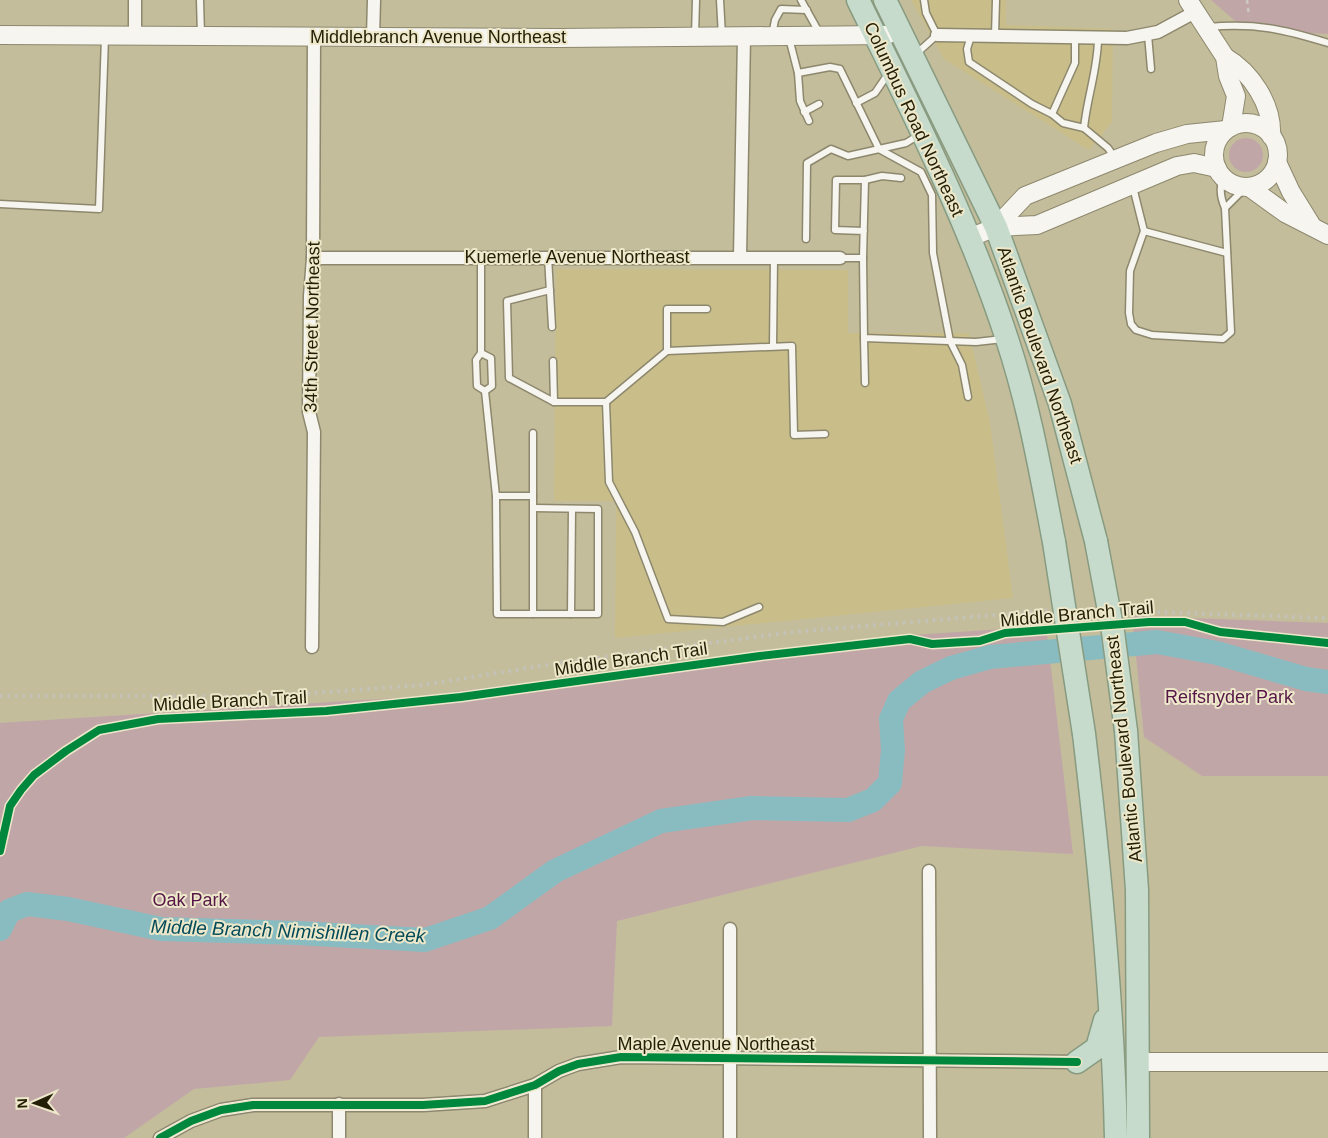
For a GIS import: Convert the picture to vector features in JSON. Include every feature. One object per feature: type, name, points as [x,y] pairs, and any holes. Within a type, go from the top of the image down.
[{"type":"highway","name":"Columbus Road Northeast","points":[[858,0],[970,238]]},
{"type":"highway","name":"Columbus Road Northeast","points":[[885,0],[996,227]]},
{"type":"highway","name":"Atlantic Boulevard Northeast","points":[[996,227],[1060,404],[1096,541],[1112,624],[1126,731],[1137,890],[1138,1138]]},
{"type":"highway","name":"Atlantic Boulevard Northeast","points":[[970,238],[1007,339],[1024,399],[1054,542],[1084,734],[1092,806],[1109,999],[1116,1138]]},
{"type":"highway","points":[[1077,1062],[1092,1053],[1099,1045],[1109,999]]},
{"type":"highway","points":[[1077,1062],[1103,1075],[1115,1097]]},
{"type":"street","points":[[135,0],[135,36]]},
{"type":"street","points":[[373,37],[374,0]]},
{"type":"street","points":[[937,36],[1127,38],[1148,35],[1168,28],[1192,6],[1225,57],[1228,76],[1236,96],[1228,128],[1215,147],[1220,172]]},
{"type":"street","name":"Middlebranch Avenue Northeast","points":[[0,35],[314,37],[903,36]]},
{"type":"street","name":"34th Street Northeast","points":[[312,647],[314,432],[308,412],[310,296],[313,258],[314,37]]},
{"type":"street","points":[[740,257],[744,37]]},
{"type":"street","points":[[1225,57],[1241,66],[1259,94],[1271,119],[1271,136]]},
{"type":"street","points":[[996,227],[1025,196],[1115,158],[1171,138],[1228,128],[1244,123],[1253,124],[1265,130],[1271,136],[1277,148],[1277,162],[1291,192],[1320,230]]},
{"type":"street","points":[[1248,187],[1267,179],[1277,162]]},
{"type":"street","points":[[970,238],[996,227],[1036,225],[1132,184],[1186,164],[1220,172],[1234,184],[1248,187],[1285,213],[1320,230]]},
{"type":"street","name":"Kuemerle Avenue Northeast","points":[[313,258],[840,258]]},
{"type":"street","points":[[929,871],[930,1138]]},
{"type":"street","points":[[730,929],[730,1138]]},
{"type":"street","name":"Maple Avenue Northeast","points":[[160,1138],[191,1121],[236,1107],[253,1105],[461,1104],[510,1094],[535,1085],[559,1071],[596,1059],[622,1057],[1077,1062]]},
{"type":"street","points":[[1138,1062],[1328,1062]]},
{"type":"street","points":[[535,1085],[535,1138]]},
{"type":"street","points":[[339,1104],[339,1138]]},
{"type":"lane","points":[[200,0],[201,36]]},
{"type":"lane","points":[[695,37],[696,0]]},
{"type":"lane","points":[[720,0],[722,37]]},
{"type":"lane","points":[[801,0],[821,35]]},
{"type":"lane","points":[[914,57],[937,36],[926,13],[924,0]]},
{"type":"lane","points":[[995,36],[996,0]]},
{"type":"lane","points":[[807,10],[781,9],[775,20],[780,36],[798,73],[800,101],[809,121]]},
{"type":"lane","points":[[1205,28],[1250,25],[1284,29],[1328,43]]},
{"type":"lane","points":[[1148,35],[1151,69]]},
{"type":"lane","points":[[0,204],[99,209],[105,36]]},
{"type":"lane","points":[[971,36],[967,49],[969,62],[1032,104],[1052,114],[1063,123],[1084,128],[1108,148],[1115,158]]},
{"type":"lane","points":[[1052,114],[1075,63],[1075,38]]},
{"type":"lane","points":[[1084,128],[1086,112],[1096,76],[1098,38]]},
{"type":"lane","points":[[798,73],[830,66],[840,69],[856,103],[860,119],[879,149],[921,172],[932,195],[933,253],[950,341],[962,365],[968,397]]},
{"type":"lane","points":[[856,103],[875,93],[891,70]]},
{"type":"lane","points":[[841,92],[849,88]]},
{"type":"lane","points":[[804,112],[819,104]]},
{"type":"lane","points":[[806,239],[807,163],[831,150],[848,156],[906,142],[922,134]]},
{"type":"lane","points":[[820,145],[825,152]]},
{"type":"lane","points":[[1132,184],[1144,230],[1130,271],[1129,312],[1131,324],[1142,333],[1219,339],[1229,335],[1226,208],[1221,200],[1220,172]]},
{"type":"lane","points":[[864,231],[835,230],[836,180],[865,180],[882,176],[901,178]]},
{"type":"lane","points":[[865,180],[863,258],[865,383]]},
{"type":"lane","points":[[1226,208],[1248,187]]},
{"type":"lane","points":[[1144,230],[1227,254]]},
{"type":"lane","points":[[481,258],[481,353],[476,360],[477,386],[486,391]]},
{"type":"lane","points":[[548,258],[552,327]]},
{"type":"lane","points":[[772,346],[774,258]]},
{"type":"lane","points":[[840,258],[863,258]]},
{"type":"lane","points":[[550,290],[507,301],[509,378],[554,402],[606,402],[666,352],[792,346],[794,435],[825,434]]},
{"type":"lane","points":[[666,352],[667,310],[707,309]]},
{"type":"lane","points":[[864,338],[950,341],[1007,339]]},
{"type":"lane","points":[[481,353],[491,358],[492,386],[486,391]]},
{"type":"lane","points":[[553,361],[554,402]]},
{"type":"lane","points":[[486,391],[496,496],[496,614],[598,614],[598,509],[534,508]]},
{"type":"lane","points":[[606,402],[609,482],[635,532],[668,619],[723,622],[759,607]]},
{"type":"lane","points":[[533,433],[533,614]]},
{"type":"lane","points":[[496,496],[533,496]]},
{"type":"lane","points":[[571,614],[572,508]]},
{"type":"path","points":[[1247,0],[1250,25]]},
{"type":"shaded area","points":[[911,0],[1006,0],[1006,25],[1113,29],[1112,122],[1089,150],[944,59]]},
{"type":"shaded area","points":[[556,269],[848,270],[848,333],[969,333],[990,423],[1013,598],[615,638],[616,501],[554,501]]},
{"type":"green space","points":[[1211,0],[1328,0],[1328,34],[1270,31],[1241,26]]},
{"type":"green space","points":[[1246,138],[1258,143],[1263,155],[1258,167],[1246,172],[1234,167],[1229,155],[1234,143]]},
{"type":"green space","name":"Reifsnyder Park","points":[[1132,616],[1328,623],[1328,776],[1202,776],[1144,737]]},
{"type":"green space","name":"Oak Park","points":[[1046,626],[1073,854],[922,846],[617,921],[612,1026],[319,1037],[290,1080],[194,1089],[124,1138],[0,1138],[0,723],[412,697],[913,635]]},
{"type":"waterway","name":"Middle Branch Nimishillen Creek","points":[[0,929],[9,911],[27,904],[68,909],[161,929],[298,933],[425,940],[490,918],[555,871],[661,821],[752,808],[848,810],[873,800],[890,783],[893,750],[891,719],[899,701],[922,682],[951,668],[990,657],[1157,642],[1217,653],[1306,679],[1328,682]]},
{"type":"railway","points":[[0,696],[272,696],[422,685],[559,663],[793,632],[1066,609],[1328,618]]},
{"type":"cycle path","name":"Middle Branch Trail","points":[[0,851],[10,806],[34,775],[66,751],[99,730],[158,719],[326,711],[461,697],[760,656],[910,639],[932,644],[980,641],[1005,633],[1149,622],[1185,622],[1220,632],[1328,643]]},
{"type":"cycle path","points":[[160,1138],[191,1121],[221,1110],[253,1105],[423,1105],[485,1101],[535,1085],[559,1071],[578,1064],[621,1057],[1077,1062]]}]
